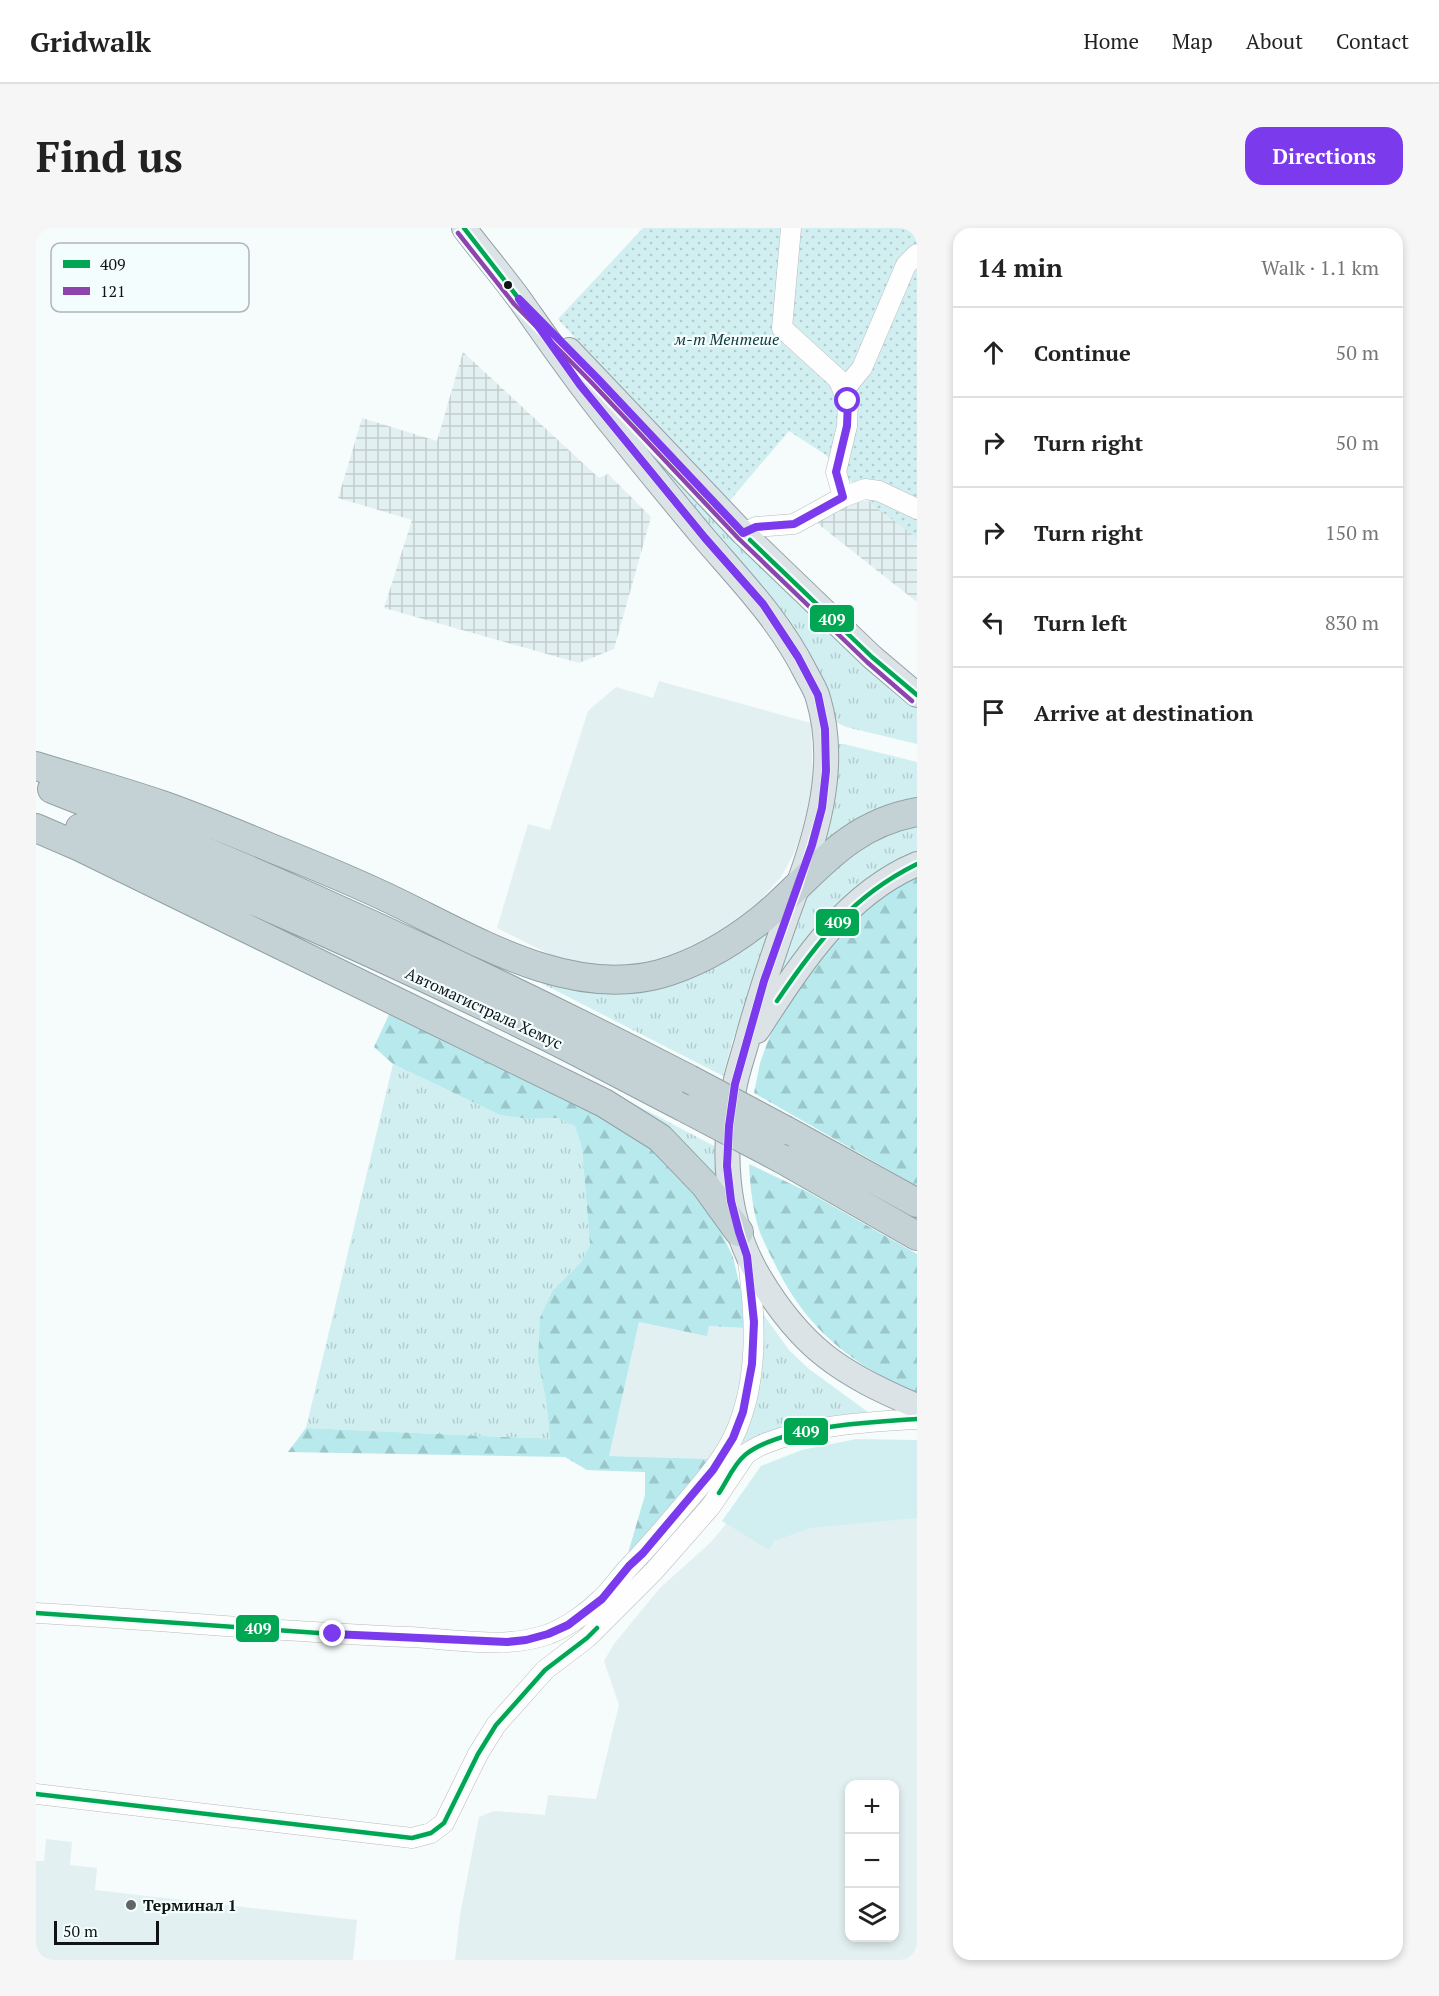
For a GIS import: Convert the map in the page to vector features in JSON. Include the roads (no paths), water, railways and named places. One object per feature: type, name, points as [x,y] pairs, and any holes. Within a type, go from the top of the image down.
[{"type":"highway","points":[[36,766],[161,805],[373,891],[513,958],[550,970],[586,978],[612,980],[658,974],[702,959],[727,945],[762,918],[833,852],[861,832],[890,818],[917,812]]},
{"type":"highway","name":"Автомагистрала Хемус","points":[[36,783],[236,863],[560,1012],[785,1130],[917,1203]]},
{"type":"highway","name":"Автомагистрала Хемус","points":[[36,812],[194,874],[549,1038],[782,1159],[917,1236]]},
{"type":"highway","points":[[36,828],[80,847],[604,1103],[660,1138],[705,1185],[743,1244]]},
{"type":"main road","points":[[464,228],[519,299],[580,385],[705,538],[763,604],[798,657],[818,695],[825,729],[826,771],[822,808],[799,885],[764,981],[735,1084],[729,1126],[727,1166],[731,1201],[743,1244],[766,1289],[790,1323],[816,1351],[842,1369],[874,1388],[917,1406]]},
{"type":"main road","points":[[519,299],[743,533],[872,657],[917,695]]},
{"type":"main road","points":[[744,1050],[819,941],[879,885],[917,864]]},
{"type":"street","points":[[790,228],[782,328],[838,379],[848,401],[847,426],[836,472],[843,497]]},
{"type":"street","points":[[843,391],[862,368],[906,265],[917,255]]},
{"type":"street","points":[[743,533],[756,527],[794,524],[843,497],[865,489],[879,491],[917,509]]},
{"type":"street","points":[[36,1613],[333,1634],[479,1641],[526,1640],[568,1625],[602,1599],[629,1566],[643,1553],[713,1470],[733,1438],[743,1412],[752,1364],[754,1322],[743,1244]]},
{"type":"street","points":[[36,1794],[412,1838],[430,1833],[444,1823],[478,1754],[496,1725],[545,1670],[587,1638],[654,1571],[718,1513],[746,1454],[763,1445],[803,1433],[844,1425],[917,1419]]},
{"type":"place","name":"Терминал 1","points":[[131,1905]]},
{"type":"park label","name":"м-т Ментeше","points":[[727,339]]}]
